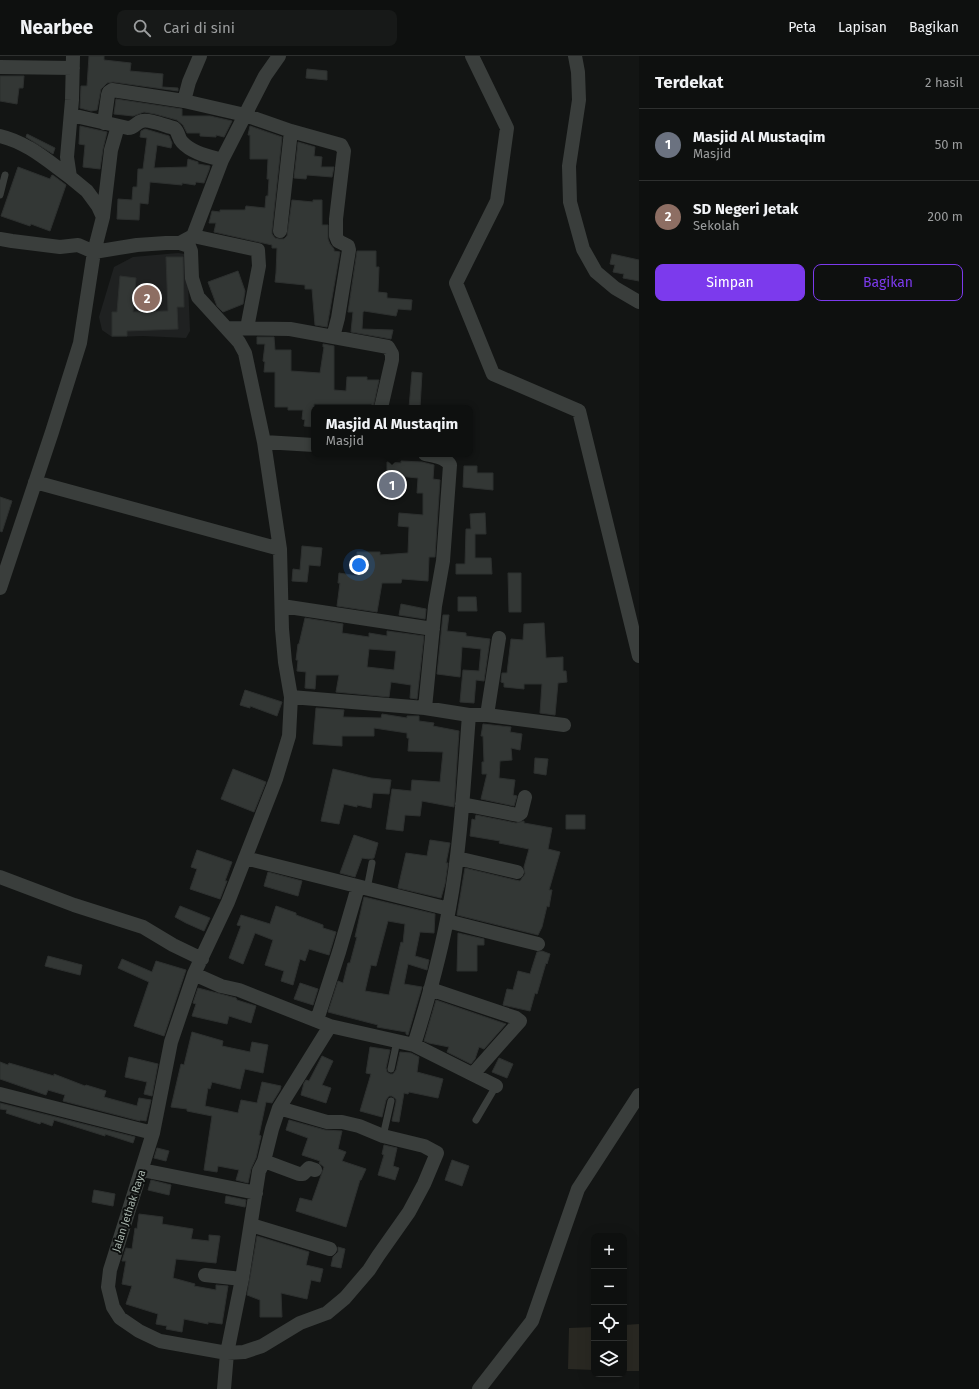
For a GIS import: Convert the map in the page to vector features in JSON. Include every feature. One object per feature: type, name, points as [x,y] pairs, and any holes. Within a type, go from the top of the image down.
[{"type":"street","points":[[184,101],[189,82],[200,56]]},
{"type":"street","points":[[193,236],[222,160],[265,76],[279,56]]},
{"type":"street","points":[[472,56],[507,128],[498,201],[456,283],[493,374],[579,411],[639,656]]},
{"type":"street","points":[[575,56],[578,72],[578,100],[569,166],[570,202],[583,249],[596,272],[615,288],[639,302]]},
{"type":"street","points":[[0,67],[73,62],[71,115],[67,157],[70,177]]},
{"type":"street","points":[[104,123],[108,95],[112,90],[184,101],[246,115],[291,131],[341,145],[344,151],[336,228],[338,242],[348,246],[348,250],[338,318],[333,337]]},
{"type":"street","points":[[71,115],[131,128],[138,122],[144,120],[174,128],[177,131],[180,140],[189,149],[222,160]]},
{"type":"street","points":[[0,588],[80,343],[94,252],[103,217],[111,150],[118,126]]},
{"type":"street","points":[[280,231],[291,131]]},
{"type":"street","points":[[0,136],[8,138],[32,150],[70,177],[87,191],[98,206],[103,217]]},
{"type":"street","points":[[0,238],[60,247],[78,245],[94,252],[137,245],[180,243],[193,236],[258,250],[259,266],[247,328]]},
{"type":"street","name":"Jalan Jethak Raya","points":[[180,243],[189,246],[191,251],[192,278],[198,297],[239,342],[245,353],[264,442],[280,549],[285,662],[291,697],[289,736],[276,779],[228,902],[194,974],[171,1042],[152,1133],[142,1170],[110,1270],[108,1287],[113,1308],[120,1318],[139,1331],[160,1341],[227,1353],[244,1352],[262,1346],[300,1323],[327,1313],[345,1298],[369,1270],[409,1212],[424,1184],[437,1153],[420,1144],[383,1136]]},
{"type":"street","points":[[227,328],[290,329],[388,348],[392,354],[382,405]]},
{"type":"street","points":[[264,442],[311,444]]},
{"type":"street","points":[[425,708],[435,606],[443,560],[450,465],[448,462],[436,457]]},
{"type":"street","points":[[35,482],[280,549]]},
{"type":"street","points":[[282,606],[433,629]]},
{"type":"street","points":[[487,715],[499,638]]},
{"type":"street","points":[[291,697],[425,708],[469,715],[487,715],[564,724]]},
{"type":"street","points":[[414,1045],[430,989],[448,915],[457,858],[469,715]]},
{"type":"street","points":[[462,804],[518,815],[521,813],[525,797]]},
{"type":"street","points":[[245,858],[362,888],[538,944]]},
{"type":"street","points":[[457,858],[517,872]]},
{"type":"street","points":[[0,877],[143,927],[173,945],[202,959]]},
{"type":"street","points":[[317,1020],[362,888]]},
{"type":"street","points":[[194,974],[221,986],[239,990],[330,1026],[414,1045],[496,1086]]},
{"type":"street","points":[[430,989],[516,1018],[520,1021],[473,1074]]},
{"type":"street","points":[[224,1389],[227,1353],[242,1279],[259,1172],[264,1161],[279,1108],[330,1026]]},
{"type":"street","points":[[0,1094],[152,1133]]},
{"type":"street","points":[[479,1389],[532,1321],[578,1189],[639,1095]]},
{"type":"street","points":[[279,1108],[328,1122],[342,1122],[359,1126],[383,1136]]},
{"type":"street","points":[[264,1161],[299,1174],[303,1174],[309,1168],[315,1170]]},
{"type":"street","points":[[142,1170],[256,1193]]},
{"type":"street","points":[[251,1226],[330,1249]]},
{"type":"street","points":[[204,1275],[242,1279]]},
{"type":"lane","points":[[0,195],[5,175]]},
{"type":"lane","points":[[362,888],[372,863]]},
{"type":"lane","points":[[391,1069],[397,1041]]},
{"type":"lane","points":[[476,1120],[496,1086]]},
{"type":"lane","points":[[383,1136],[391,1101]]},
{"type":"shaded area","points":[[178,253],[185,254],[188,282],[190,331],[186,338],[143,336],[112,337],[102,330],[99,317],[114,267],[133,257]]},
{"type":"shaded area","points":[[639,1324],[639,1371],[627,1371],[627,1325]]},
{"type":"shaded area","points":[[591,1327],[591,1370],[568,1369],[569,1328]]},
{"type":"building","points":[[89,56],[104,56],[104,60],[131,63],[130,71],[163,74],[162,87],[178,88],[178,91],[113,82],[107,83],[101,89],[97,110],[91,111],[80,108],[81,86],[87,86]]},
{"type":"building","points":[[307,69],[327,71],[327,80],[306,78]]},
{"type":"building","points":[[0,76],[24,76],[23,88],[19,88],[17,104],[0,101]]},
{"type":"building","points":[[116,99],[182,109],[182,116],[210,116],[232,121],[224,137],[216,135],[216,137],[200,136],[200,133],[187,133],[183,125],[177,120],[155,114],[144,112],[133,116],[114,114]]},
{"type":"building","points":[[80,126],[107,132],[100,169],[83,167],[85,145],[79,144]]},
{"type":"building","points":[[250,126],[282,137],[272,230],[272,234],[275,238],[284,239],[287,236],[292,200],[313,202],[313,200],[322,200],[322,225],[328,225],[328,239],[330,244],[334,251],[340,252],[327,327],[315,325],[312,289],[305,289],[305,285],[275,282],[277,248],[272,248],[272,245],[214,232],[216,223],[209,223],[212,211],[220,212],[220,210],[245,210],[246,206],[265,208],[266,196],[268,196],[268,159],[250,159],[250,135],[248,135]]},
{"type":"building","points":[[145,129],[169,136],[172,143],[171,148],[157,145],[154,168],[187,167],[188,159],[198,162],[198,164],[210,166],[209,170],[204,183],[196,182],[195,185],[150,182],[148,204],[140,203],[139,220],[117,219],[118,199],[132,200],[133,187],[137,187],[138,169],[143,169],[147,138],[140,137],[141,131]]},
{"type":"building","points":[[27,134],[55,148],[53,154],[26,137]]},
{"type":"building","points":[[298,142],[315,147],[314,156],[322,157],[321,167],[334,167],[332,177],[307,175],[306,179],[294,178]]},
{"type":"building","points":[[18,167],[50,179],[52,175],[66,185],[50,231],[1,216]]},
{"type":"building","points":[[357,251],[376,251],[376,267],[379,267],[378,292],[387,293],[387,298],[412,300],[411,310],[398,309],[396,316],[363,312],[362,329],[393,330],[391,339],[351,332],[353,312],[348,312]]},
{"type":"building","points":[[612,254],[639,260],[639,281],[623,278],[624,274],[613,272],[615,265],[610,264]]},
{"type":"building","points":[[166,257],[183,257],[184,307],[177,307],[178,329],[127,331],[127,336],[112,336],[112,312],[117,312],[120,276],[136,278],[133,312],[168,311]]},
{"type":"building","points":[[238,271],[245,291],[243,304],[223,312],[217,306],[208,282]]},
{"type":"building","points":[[257,337],[274,337],[275,350],[291,350],[291,371],[320,373],[324,347],[323,344],[334,346],[334,390],[346,391],[347,377],[367,377],[367,380],[379,380],[374,405],[314,404],[311,405],[311,427],[304,426],[305,420],[302,419],[303,410],[288,410],[288,407],[275,407],[275,372],[264,372],[265,362],[263,361],[265,344],[257,344]]},
{"type":"building","points":[[412,372],[422,373],[420,405],[409,405]]},
{"type":"building","points":[[401,461],[422,462],[434,465],[433,479],[440,480],[435,557],[429,557],[428,581],[402,579],[401,583],[382,583],[377,612],[337,606],[340,583],[338,583],[339,573],[357,576],[357,552],[380,552],[380,555],[408,553],[409,527],[398,526],[399,513],[423,515],[423,493],[417,493],[418,478],[387,475],[387,462],[401,463]]},
{"type":"building","points":[[464,466],[477,466],[477,473],[493,473],[493,490],[463,487]]},
{"type":"building","points":[[0,497],[12,501],[2,532],[0,531]]},
{"type":"building","points":[[485,513],[486,534],[475,534],[475,558],[491,558],[492,574],[456,574],[456,564],[465,564],[466,529],[471,529],[470,514]]},
{"type":"building","points":[[302,546],[322,548],[320,566],[309,565],[307,582],[292,581],[293,569],[300,570]]},
{"type":"building","points":[[508,573],[521,573],[521,612],[509,612]]},
{"type":"building","points":[[458,597],[476,597],[477,611],[458,611]]},
{"type":"building","points":[[401,604],[426,609],[425,619],[399,615]]},
{"type":"building","points":[[443,615],[449,615],[447,631],[466,633],[466,636],[490,639],[484,681],[476,680],[474,703],[460,702],[463,670],[479,671],[481,649],[462,647],[460,677],[437,674]]},
{"type":"building","points":[[305,618],[343,624],[342,633],[369,637],[369,633],[387,636],[387,631],[424,636],[417,699],[410,698],[411,685],[391,682],[389,697],[336,692],[339,675],[316,675],[315,689],[305,688],[306,672],[297,671],[298,660],[296,660]],"holes":[[[369,649],[396,651],[394,670],[367,667]]]},
{"type":"building","points":[[544,623],[546,658],[563,657],[563,671],[566,671],[567,682],[558,683],[555,715],[540,713],[542,684],[524,684],[524,689],[504,687],[504,683],[501,682],[502,673],[507,673],[511,639],[523,640],[524,624]]},
{"type":"building","points":[[245,690],[282,702],[277,716],[250,706],[250,708],[240,705]]},
{"type":"building","points":[[316,708],[344,710],[343,717],[381,718],[382,714],[407,718],[407,716],[419,716],[419,721],[434,723],[433,726],[459,731],[454,807],[422,801],[420,816],[405,815],[403,831],[386,829],[392,789],[411,791],[412,780],[440,782],[443,752],[408,751],[409,738],[407,738],[407,733],[374,728],[374,736],[342,736],[342,746],[313,744]]},
{"type":"building","points":[[483,724],[511,727],[510,732],[522,734],[520,750],[511,748],[512,760],[500,761],[499,778],[515,780],[513,795],[517,796],[514,806],[481,799],[487,774],[482,774],[482,762],[484,762],[483,736],[481,736]]},
{"type":"building","points":[[535,758],[548,759],[546,775],[534,773]]},
{"type":"building","points":[[233,769],[266,782],[254,812],[221,799]]},
{"type":"building","points":[[333,769],[371,778],[391,780],[389,794],[373,793],[371,808],[344,804],[339,824],[321,821]]},
{"type":"building","points":[[476,815],[516,823],[524,821],[524,823],[552,828],[548,849],[560,852],[549,890],[552,890],[549,907],[547,906],[542,927],[538,935],[457,915],[465,868],[520,881],[525,874],[524,867],[529,849],[499,843],[500,841],[470,836],[472,819],[475,820]]},
{"type":"building","points":[[566,815],[585,815],[585,829],[566,829]]},
{"type":"building","points":[[354,835],[378,843],[374,858],[362,858],[355,877],[340,873]]},
{"type":"building","points":[[430,840],[450,843],[446,863],[448,863],[445,884],[441,898],[398,888],[406,853],[427,856]]},
{"type":"building","points":[[197,850],[232,862],[220,899],[190,889],[197,869],[191,867]]},
{"type":"building","points":[[268,872],[302,881],[298,896],[264,886]]},
{"type":"building","points":[[364,897],[435,914],[434,933],[420,932],[415,956],[429,960],[427,970],[408,964],[404,984],[422,987],[408,1035],[406,1032],[377,1027],[378,1025],[328,1012],[338,981],[343,983],[357,937],[355,937]],"holes":[[[388,921],[405,924],[403,943],[401,942],[389,995],[365,991],[371,965],[376,966]]]},
{"type":"building","points":[[180,906],[210,918],[204,931],[175,917]]},
{"type":"building","points":[[276,906],[296,913],[296,915],[323,925],[323,928],[336,932],[329,955],[309,949],[305,961],[300,959],[293,985],[281,981],[284,971],[265,965],[273,940],[255,933],[243,964],[229,958],[241,926],[237,925],[241,915],[270,924]]},
{"type":"building","points":[[458,933],[484,939],[484,945],[477,945],[477,971],[457,971]]},
{"type":"building","points":[[542,951],[550,954],[537,994],[535,993],[530,1011],[503,1005],[507,989],[513,990],[518,971],[530,974],[537,952]]},
{"type":"building","points":[[48,956],[82,965],[80,975],[45,966]]},
{"type":"building","points":[[122,959],[152,972],[156,961],[186,970],[164,1036],[134,1026],[149,982],[118,968]]},
{"type":"building","points":[[300,983],[318,989],[313,1005],[294,999]]},
{"type":"building","points":[[198,988],[236,998],[237,1000],[256,1006],[251,1023],[229,1016],[227,1024],[192,1016],[196,1004],[193,1003]]},
{"type":"building","points":[[436,1000],[506,1024],[484,1049],[479,1047],[475,1059],[471,1064],[447,1052],[449,1047],[424,1041]]},
{"type":"building","points":[[192,1032],[223,1041],[222,1046],[250,1052],[252,1042],[268,1045],[263,1073],[245,1069],[240,1089],[212,1082],[210,1089],[208,1088],[205,1106],[238,1113],[241,1100],[257,1103],[262,1082],[281,1086],[272,1103],[266,1102],[259,1135],[261,1136],[248,1183],[236,1180],[239,1170],[218,1166],[217,1172],[204,1170],[212,1116],[187,1111],[187,1109],[171,1107],[181,1064],[184,1065]]},
{"type":"building","points":[[370,1047],[390,1050],[386,1068],[387,1072],[390,1074],[393,1074],[396,1070],[400,1052],[411,1053],[419,1057],[417,1072],[443,1079],[438,1098],[409,1092],[408,1094],[404,1093],[399,1122],[392,1121],[396,1099],[392,1096],[389,1096],[386,1100],[382,1117],[360,1111],[371,1074],[366,1073]]},
{"type":"building","points":[[322,1056],[333,1061],[322,1085],[331,1088],[326,1103],[301,1095],[304,1083],[306,1080],[309,1081]]},
{"type":"building","points":[[129,1057],[158,1064],[152,1096],[144,1094],[147,1082],[125,1077]]},
{"type":"building","points":[[499,1058],[513,1064],[507,1078],[492,1072]]},
{"type":"building","points":[[0,1062],[8,1065],[9,1063],[54,1076],[54,1074],[85,1086],[86,1085],[106,1091],[104,1097],[137,1106],[139,1098],[151,1100],[146,1121],[140,1121],[63,1101],[65,1095],[48,1090],[46,1095],[0,1079]]},
{"type":"building","points":[[0,1103],[135,1137],[133,1143],[54,1120],[52,1126],[41,1122],[40,1124],[6,1113],[7,1110],[0,1109]]},
{"type":"building","points":[[289,1120],[325,1130],[342,1131],[338,1149],[346,1152],[342,1161],[366,1169],[360,1180],[346,1227],[296,1211],[300,1198],[312,1201],[324,1167],[319,1163],[320,1161],[302,1155],[308,1138],[286,1130]]},
{"type":"building","points":[[384,1145],[397,1148],[393,1166],[399,1168],[395,1180],[378,1175],[384,1155],[382,1154]]},
{"type":"building","points":[[157,1148],[169,1151],[166,1161],[154,1158]]},
{"type":"building","points":[[452,1160],[469,1166],[462,1186],[445,1180]]},
{"type":"building","points":[[151,1180],[171,1185],[169,1195],[148,1190]]},
{"type":"building","points":[[94,1190],[115,1194],[113,1206],[92,1202]]},
{"type":"building","points":[[226,1196],[246,1200],[245,1207],[225,1203]]},
{"type":"building","points":[[139,1214],[163,1217],[162,1224],[193,1229],[191,1239],[209,1241],[209,1235],[220,1236],[216,1263],[176,1259],[173,1278],[195,1284],[194,1286],[216,1290],[216,1285],[228,1286],[222,1324],[208,1322],[208,1324],[184,1319],[182,1332],[166,1329],[167,1326],[156,1324],[158,1314],[126,1304],[132,1286],[122,1284],[126,1261],[122,1261],[126,1248],[132,1249]]},
{"type":"building","points":[[257,1236],[309,1252],[306,1265],[323,1269],[320,1282],[311,1280],[307,1299],[281,1293],[282,1317],[260,1317],[260,1300],[247,1295]]},
{"type":"building","points":[[338,1247],[345,1249],[341,1268],[331,1266],[333,1257],[338,1252]]},
{"type":"place","name":"SD Negeri Jetak","points":[[147,298]]},
{"type":"place","name":"Masjid Al Mustaqim","points":[[392,485]]}]
